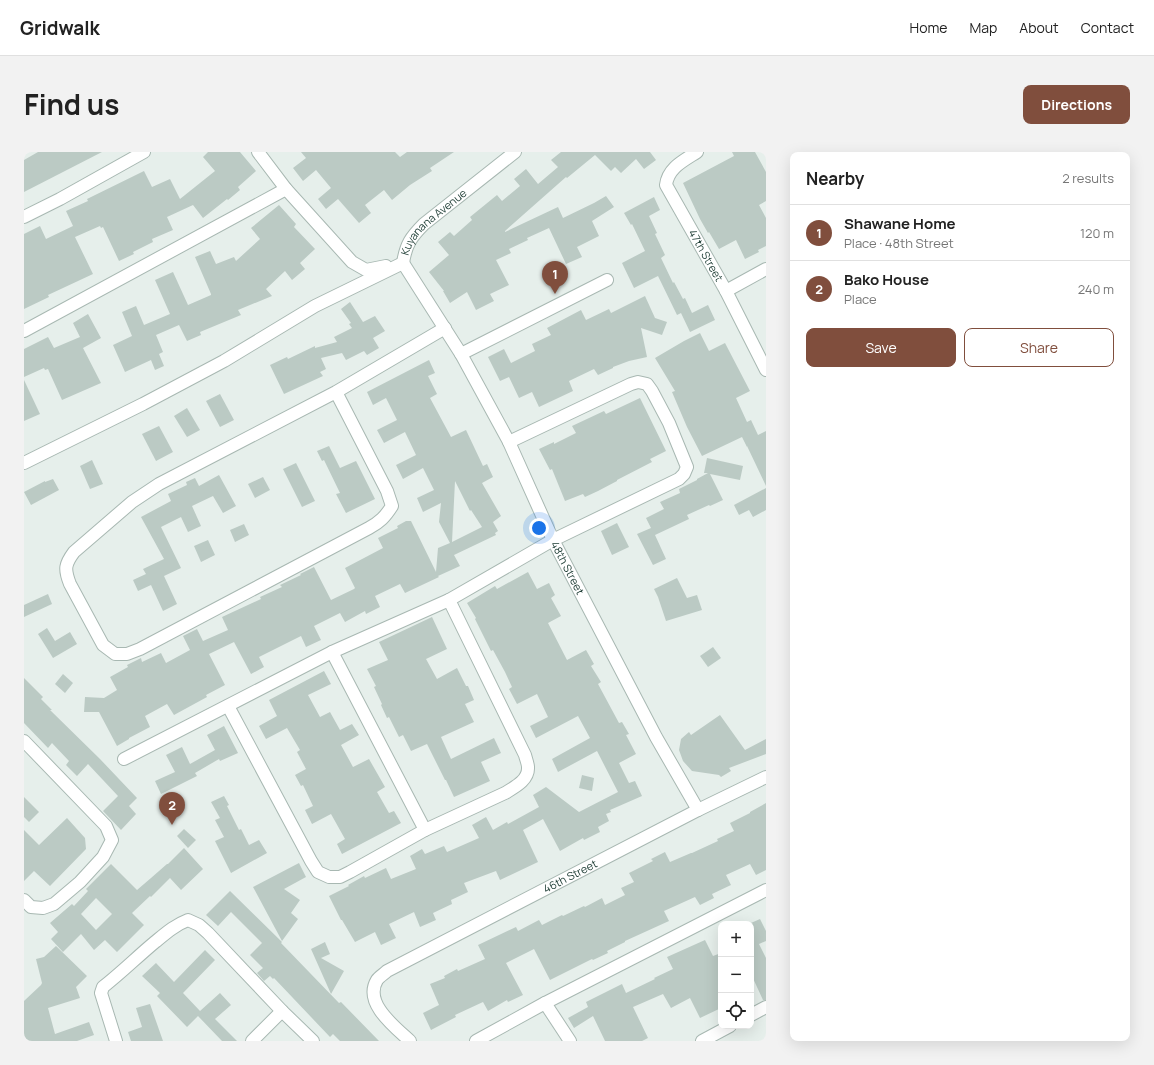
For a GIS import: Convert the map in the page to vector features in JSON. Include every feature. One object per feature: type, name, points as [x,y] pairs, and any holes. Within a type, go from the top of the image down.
[{"type":"street","points":[[24,217],[60,200],[144,152]]},
{"type":"street","name":"Kuyanana Avenue","points":[[258,152],[286,189],[352,262],[366,270],[403,263],[405,251],[412,236],[424,224],[515,152]]},
{"type":"street","name":"47th Street","points":[[697,152],[679,164],[671,172],[667,178],[666,185],[726,291],[766,370]]},
{"type":"street","points":[[24,331],[286,189]]},
{"type":"street","points":[[24,462],[143,404],[224,361],[315,306],[403,263]]},
{"type":"street","name":"48th Street","points":[[403,263],[461,354],[509,442],[553,540],[656,737],[698,810]]},
{"type":"street","points":[[726,291],[766,269]]},
{"type":"street","points":[[461,354],[607,280]]},
{"type":"street","points":[[336,392],[387,491],[392,506],[386,515],[379,522],[369,528],[140,649],[126,654],[115,654],[104,645],[70,584],[66,573],[67,562],[74,552],[132,502],[159,484],[336,392],[445,328]]},
{"type":"street","points":[[124,759],[332,652],[449,600],[553,540],[680,478],[684,474],[686,467],[669,424],[652,391],[647,384],[638,382],[509,442]]},
{"type":"street","points":[[228,706],[318,872],[329,877],[340,877],[425,830],[505,793],[518,786],[526,778],[529,768],[525,755],[449,600]]},
{"type":"street","points":[[332,652],[425,830]]},
{"type":"street","points":[[24,741],[106,826],[112,840],[99,862],[80,882],[54,904],[43,908],[31,907],[24,900]]},
{"type":"street","name":"46th Street","points":[[410,1041],[382,1014],[375,1002],[374,989],[378,979],[387,971],[698,810],[766,777]]},
{"type":"street","points":[[476,1041],[545,1003],[766,890]]},
{"type":"street","points":[[116,1041],[101,993],[103,987],[168,931],[188,920],[199,925],[208,933],[282,1011],[313,1041]]},
{"type":"street","points":[[545,1003],[570,1041]]},
{"type":"street","points":[[754,1013],[766,1007]]},
{"type":"street","points":[[252,1041],[282,1011]]},
{"type":"street","points":[[702,1041],[724,1029]]},
{"type":"building","points":[[38,152],[102,152],[24,192],[24,160]]},
{"type":"building","points":[[208,152],[240,152],[256,171],[238,187],[240,190],[203,218],[193,205],[167,217],[173,230],[152,239],[153,242],[133,252],[134,254],[119,261],[103,227],[101,228],[100,226],[75,237],[93,274],[48,295],[49,297],[24,309],[24,234],[40,226],[46,239],[73,226],[66,211],[144,171],[152,187],[170,179],[180,199],[215,171],[203,157]]},
{"type":"building","points":[[301,152],[395,152],[400,157],[407,152],[454,152],[430,168],[432,171],[410,185],[392,200],[384,190],[365,205],[371,213],[359,223],[338,199],[326,209],[318,199],[331,188],[316,170],[303,181],[293,168],[306,158]]},
{"type":"building","points":[[561,152],[650,152],[656,160],[644,169],[636,159],[621,173],[615,167],[611,171],[595,155],[567,178],[566,177],[505,231],[558,207],[563,218],[606,196],[614,207],[592,221],[599,236],[577,247],[582,257],[566,264],[549,228],[527,238],[528,240],[509,249],[511,253],[496,260],[509,285],[490,294],[494,301],[476,310],[467,292],[450,303],[444,291],[429,272],[449,255],[438,242],[450,232],[454,236],[472,220],[470,217],[497,195],[502,201],[520,186],[514,179],[526,169],[538,184],[558,167],[551,160]]},
{"type":"building","points":[[732,152],[755,152],[766,172],[766,201],[759,205],[766,218],[766,246],[758,250],[759,252],[745,259],[736,240],[719,249],[700,219],[683,183],[734,156]]},
{"type":"building","points":[[654,197],[660,210],[649,216],[657,233],[655,234],[665,255],[661,258],[673,283],[674,282],[683,299],[685,298],[692,313],[708,305],[715,320],[690,332],[681,313],[677,315],[658,276],[634,288],[622,263],[645,251],[632,224],[631,225],[624,213]]},
{"type":"building","points":[[279,205],[296,224],[294,227],[315,249],[300,263],[305,269],[292,280],[285,271],[266,289],[272,296],[238,310],[241,315],[200,332],[201,335],[187,341],[179,325],[156,335],[163,352],[159,354],[164,366],[155,370],[151,360],[125,372],[113,345],[132,336],[122,312],[136,306],[144,325],[170,314],[155,280],[173,272],[188,305],[211,295],[195,257],[210,251],[216,264],[234,257],[236,261],[260,239],[251,228]]},
{"type":"building","points":[[645,296],[655,318],[667,322],[662,335],[641,328],[647,357],[629,361],[598,375],[594,369],[569,381],[573,391],[539,407],[532,392],[519,398],[509,377],[500,381],[488,357],[504,349],[511,363],[535,351],[532,344],[551,335],[547,328],[581,310],[586,320],[609,309],[611,313]]},
{"type":"building","points":[[350,302],[363,322],[375,316],[385,331],[373,338],[379,348],[367,355],[364,351],[346,360],[342,353],[321,358],[326,369],[320,372],[323,376],[284,394],[270,365],[287,357],[288,359],[315,346],[315,348],[337,342],[334,337],[352,328],[349,324],[351,323],[341,309]]},
{"type":"building","points":[[88,314],[101,338],[83,348],[101,383],[62,400],[48,369],[45,370],[44,368],[24,377],[24,349],[48,337],[54,348],[80,337],[73,323]]},
{"type":"building","points":[[700,333],[709,351],[725,343],[750,391],[736,398],[747,422],[751,420],[758,435],[766,431],[766,486],[742,437],[702,456],[687,427],[672,392],[675,391],[655,358]]},
{"type":"building","points":[[429,360],[435,373],[428,376],[437,394],[430,398],[451,437],[466,430],[483,466],[487,464],[493,477],[482,483],[501,516],[493,522],[498,531],[495,533],[496,535],[454,555],[460,566],[438,576],[439,577],[405,593],[400,584],[375,596],[380,607],[366,614],[365,611],[345,622],[340,613],[314,626],[321,640],[306,647],[301,636],[259,657],[264,667],[251,674],[234,642],[209,654],[225,685],[206,695],[207,697],[174,715],[167,704],[145,716],[150,727],[117,746],[99,712],[84,712],[85,697],[104,698],[117,690],[110,677],[128,667],[127,665],[141,658],[142,662],[161,653],[166,663],[190,650],[183,636],[197,629],[203,641],[228,630],[222,617],[261,599],[260,597],[282,587],[280,585],[314,567],[331,600],[354,589],[355,588],[345,568],[383,548],[378,538],[398,528],[397,526],[406,521],[411,521],[436,572],[438,548],[450,543],[439,522],[441,503],[423,512],[417,498],[434,490],[423,468],[403,479],[396,465],[416,455],[405,432],[384,443],[377,430],[397,420],[386,398],[373,405],[367,392]],"holes":[[[455,481],[470,511],[471,510],[482,527],[452,542]]]},
{"type":"building","points":[[24,380],[40,414],[24,421]]},
{"type":"building","points":[[220,394],[234,420],[220,427],[206,401]]},
{"type":"building","points":[[640,398],[666,451],[650,459],[652,462],[598,491],[585,497],[583,494],[565,501],[552,469],[550,470],[539,449],[554,442],[554,444],[576,433],[572,426],[604,411],[606,414]]},
{"type":"building","points":[[187,408],[200,430],[187,437],[174,416]]},
{"type":"building","points":[[159,426],[173,452],[156,461],[142,434]]},
{"type":"building","points":[[329,446],[340,468],[356,461],[375,499],[346,513],[336,494],[340,493],[324,460],[322,461],[317,451]]},
{"type":"building","points":[[707,458],[743,466],[740,480],[710,474],[723,500],[687,515],[689,519],[655,535],[666,559],[653,565],[637,534],[651,528],[646,518],[664,509],[660,502],[680,493],[679,489],[708,473],[704,473]]},
{"type":"building","points":[[92,460],[103,484],[90,489],[80,466]]},
{"type":"building","points":[[296,463],[315,501],[302,507],[283,469]]},
{"type":"building","points":[[219,475],[236,506],[223,513],[213,496],[192,506],[201,526],[188,532],[181,517],[161,527],[181,568],[164,576],[177,604],[163,611],[151,585],[138,591],[133,580],[146,574],[143,569],[164,559],[141,517],[171,501],[168,494],[187,485],[186,482],[195,478],[199,486]]},
{"type":"building","points":[[263,477],[270,490],[255,498],[248,484]]},
{"type":"building","points":[[53,479],[59,490],[31,505],[24,492],[45,481]]},
{"type":"building","points":[[766,488],[766,510],[753,517],[749,510],[739,515],[734,505]]},
{"type":"building","points":[[617,523],[629,547],[612,555],[601,531]]},
{"type":"building","points":[[244,524],[249,535],[235,542],[230,530]]},
{"type":"building","points":[[208,540],[215,555],[201,562],[194,546]]},
{"type":"building","points":[[528,572],[537,589],[549,583],[555,595],[551,598],[561,616],[548,623],[567,660],[586,650],[594,664],[591,666],[601,682],[598,684],[619,723],[622,722],[629,734],[626,735],[636,754],[619,763],[629,783],[635,781],[642,796],[610,810],[611,812],[606,814],[609,821],[598,827],[600,832],[584,840],[583,838],[560,851],[543,819],[523,830],[538,862],[500,880],[496,871],[464,883],[468,892],[451,900],[452,904],[433,913],[436,920],[420,927],[414,912],[389,924],[396,938],[381,945],[375,932],[355,942],[341,920],[329,896],[349,886],[348,885],[364,876],[365,878],[386,868],[391,879],[416,869],[410,856],[422,849],[425,854],[444,846],[447,852],[479,838],[472,825],[486,817],[493,830],[507,822],[508,824],[539,807],[533,795],[546,787],[579,812],[618,792],[597,751],[558,772],[552,759],[590,738],[578,716],[536,738],[530,726],[548,717],[537,694],[517,704],[509,689],[512,687],[505,672],[493,650],[491,651],[475,619],[476,618],[467,603],[495,586],[497,589]]},
{"type":"building","points":[[677,578],[687,598],[697,595],[702,610],[666,621],[654,589]]},
{"type":"building","points":[[48,594],[52,604],[24,617],[24,605]]},
{"type":"building","points":[[432,617],[447,649],[426,659],[437,679],[457,668],[466,686],[468,686],[474,700],[465,704],[474,722],[441,737],[451,759],[494,738],[501,753],[481,762],[490,781],[454,797],[427,744],[411,751],[403,735],[399,737],[389,717],[387,718],[374,687],[376,686],[367,669],[388,660],[379,642]]},
{"type":"building","points":[[47,628],[55,641],[70,632],[77,644],[53,658],[38,634]]},
{"type":"building","points":[[713,647],[721,658],[708,667],[700,656]]},
{"type":"building","points":[[324,671],[331,684],[308,695],[320,717],[330,712],[340,730],[352,724],[359,735],[341,745],[353,767],[369,759],[385,787],[377,792],[389,813],[394,811],[401,823],[342,854],[337,844],[345,839],[331,814],[312,824],[305,810],[313,806],[303,785],[301,786],[295,775],[306,769],[297,752],[300,750],[287,728],[266,739],[259,726],[277,716],[269,700]]},
{"type":"building","points":[[63,674],[73,683],[65,693],[55,684]]},
{"type":"building","points":[[24,678],[43,697],[41,699],[52,710],[50,710],[137,798],[129,806],[136,814],[121,830],[103,811],[118,796],[88,764],[77,776],[66,765],[69,761],[52,743],[48,748],[24,723]]},
{"type":"building","points":[[720,715],[745,750],[766,739],[766,754],[729,768],[731,771],[721,777],[719,775],[692,771],[683,761],[679,750],[681,739],[689,732],[691,735]]},
{"type":"building","points":[[224,726],[238,753],[220,761],[219,759],[195,773],[197,776],[161,794],[155,781],[175,772],[166,755],[182,747],[190,764],[215,750],[207,735]]},
{"type":"building","points":[[582,775],[594,778],[592,791],[579,788]]},
{"type":"building","points":[[224,796],[229,805],[227,806],[239,830],[241,829],[249,845],[259,840],[267,853],[231,873],[215,841],[224,837],[215,820],[220,818],[211,802]]},
{"type":"building","points":[[24,797],[39,812],[29,822],[24,817]]},
{"type":"building","points":[[766,803],[766,870],[756,875],[750,864],[726,875],[731,885],[712,894],[714,898],[700,905],[695,897],[664,911],[669,921],[625,941],[607,951],[608,953],[593,960],[592,959],[550,980],[534,949],[506,963],[523,995],[508,1002],[507,1000],[488,1011],[483,1002],[455,1015],[456,1017],[431,1030],[423,1013],[439,1005],[430,984],[445,978],[444,976],[457,969],[458,971],[485,959],[478,945],[516,927],[518,931],[539,920],[542,925],[562,915],[563,916],[584,906],[585,907],[602,898],[605,905],[625,895],[621,888],[634,882],[629,873],[653,861],[651,859],[665,852],[670,862],[718,841],[717,839],[734,831],[730,823]]},
{"type":"building","points":[[67,818],[85,838],[86,849],[50,886],[34,871],[24,881],[24,830],[39,845]]},
{"type":"building","points":[[184,829],[196,840],[188,848],[177,836]]},
{"type":"building","points":[[184,848],[203,869],[181,890],[170,878],[132,913],[144,925],[117,952],[105,940],[94,950],[81,934],[63,952],[51,939],[58,932],[50,923],[72,904],[74,906],[88,891],[86,889],[111,864],[137,890],[168,864]],"holes":[[[96,898],[112,914],[96,930],[81,914]]]},
{"type":"building","points":[[299,863],[306,877],[284,889],[300,900],[291,913],[298,919],[282,941],[253,887]]},
{"type":"building","points":[[230,891],[282,942],[281,943],[339,1003],[341,1002],[379,1041],[340,1041],[333,1034],[330,1037],[274,978],[273,979],[270,976],[264,981],[257,973],[263,968],[250,955],[262,943],[231,912],[218,926],[206,915]]},
{"type":"building","points":[[760,919],[766,931],[766,941],[759,944],[766,958],[766,1000],[763,1000],[754,980],[754,922]]},
{"type":"building","points":[[705,940],[713,956],[718,954],[718,1009],[700,1018],[690,998],[671,1008],[663,994],[633,1007],[648,1038],[642,1041],[605,1041],[593,1016],[574,1028],[568,1018],[588,1007],[586,1002],[622,984],[626,993],[673,969],[667,957]]},
{"type":"building","points":[[325,942],[330,954],[321,958],[344,971],[331,994],[311,949]]},
{"type":"building","points":[[56,946],[87,976],[76,987],[80,998],[48,1008],[55,1034],[89,1022],[94,1035],[77,1041],[24,1041],[24,1001],[42,983],[36,959],[44,957]]},
{"type":"building","points":[[205,950],[215,960],[183,993],[200,1011],[220,993],[231,1005],[215,1019],[237,1041],[222,1041],[198,1016],[187,1027],[157,996],[160,993],[142,976],[156,963],[174,982]]},
{"type":"building","points":[[150,1004],[163,1041],[131,1041],[128,1032],[142,1027],[136,1008]]},
{"type":"place","name":"Shawane Home","points":[[555,294]]},
{"type":"place","name":"Bako House","points":[[172,825]]}]
